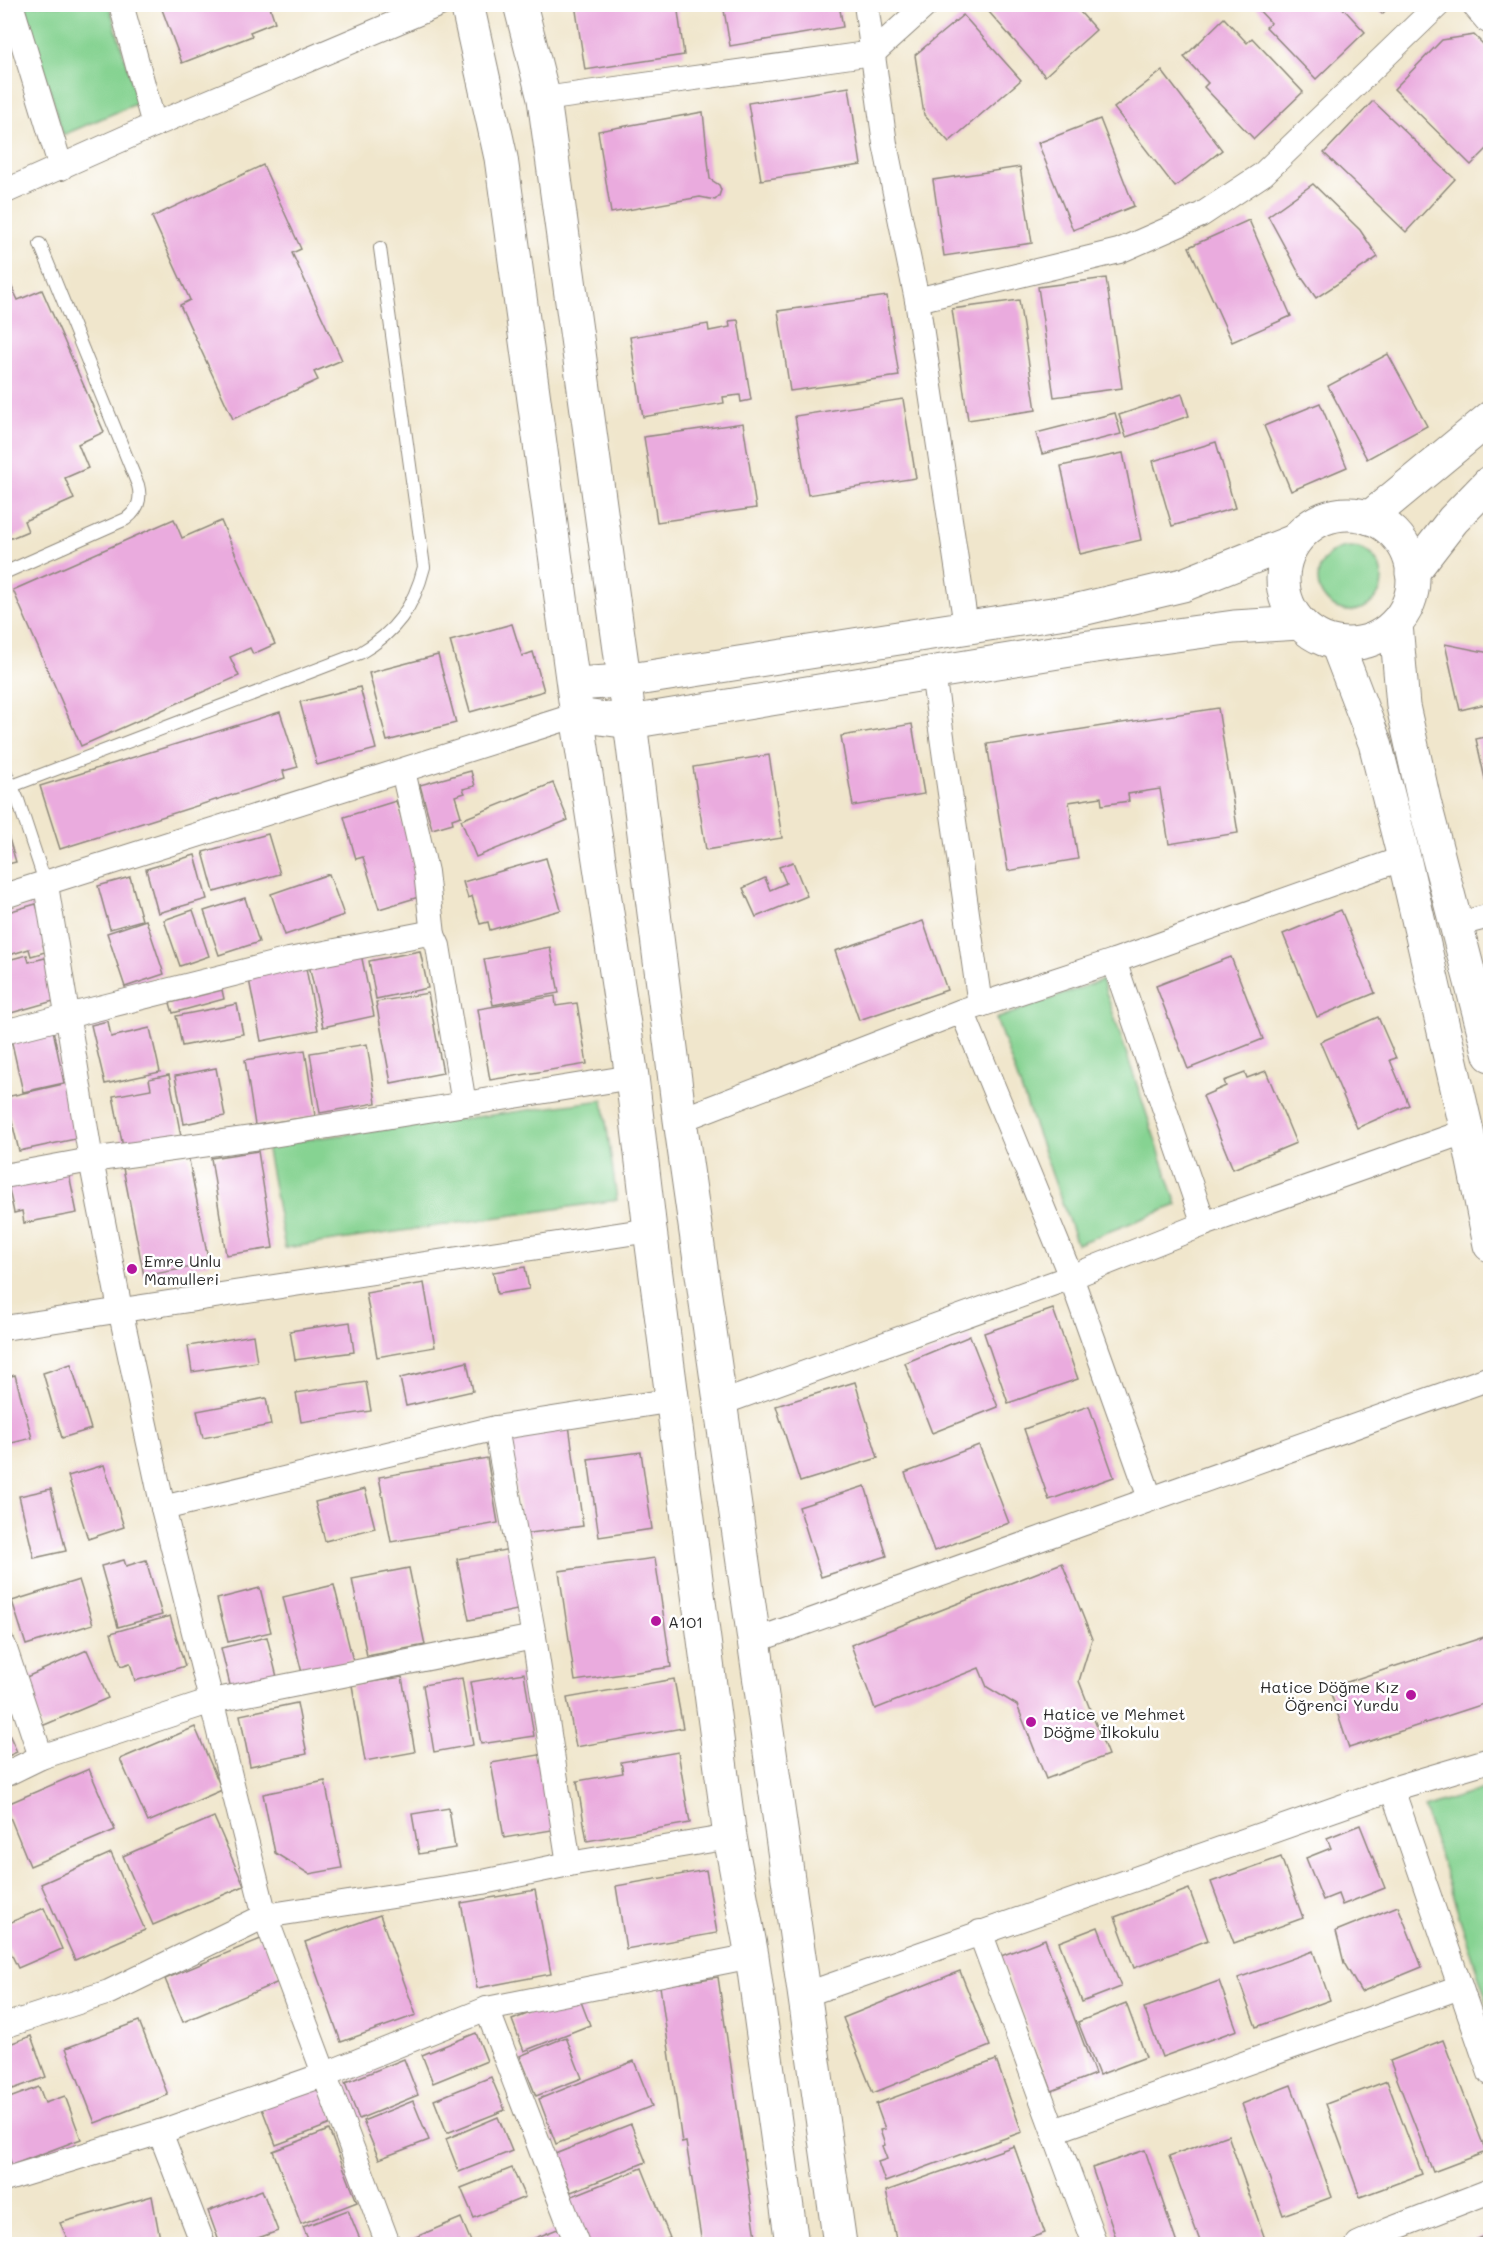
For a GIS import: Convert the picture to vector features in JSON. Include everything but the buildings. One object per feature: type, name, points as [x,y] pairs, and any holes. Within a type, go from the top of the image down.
[{"type":"main road","points":[[467,4],[501,158],[576,699],[632,1077],[730,1837],[752,1956],[792,2244]]},
{"type":"main road","points":[[520,4],[544,99],[630,722],[680,1120],[719,1404],[840,2244]]},
{"type":"main road","points":[[1479,4],[1491,17]]},
{"type":"main road","points":[[1369,518],[1491,418]]},
{"type":"main road","points":[[1413,573],[1453,520],[1491,482]]},
{"type":"main road","points":[[1349,514],[1369,518],[1386,526],[1399,539],[1408,555],[1413,573],[1412,591],[1406,609],[1396,624],[1378,637],[1359,644],[1337,644],[1317,637],[1299,623],[1287,604],[1282,583],[1285,561],[1294,541],[1309,526],[1328,517],[1349,514]]},
{"type":"main road","points":[[576,699],[624,681],[1077,610],[1184,585],[1294,541]]},
{"type":"main road","points":[[576,699],[630,722],[933,672],[1234,627],[1299,623]]},
{"type":"main road","points":[[1396,624],[1403,706],[1455,925],[1491,1055]]},
{"type":"main road","points":[[1337,644],[1375,743],[1404,858],[1491,1245]]},
{"type":"street","points":[[11,4],[61,168]]},
{"type":"street","points":[[122,4],[154,125]]},
{"type":"street","points":[[4,192],[154,125],[440,4]]},
{"type":"street","points":[[866,4],[885,144],[917,300],[966,626]]},
{"type":"street","points":[[544,99],[873,53],[927,4]]},
{"type":"street","points":[[917,300],[1119,251],[1200,215],[1263,174],[1440,4]]},
{"type":"street","points":[[933,672],[971,1008],[1150,1498]]},
{"type":"street","points":[[4,896],[46,885],[403,771],[576,699]]},
{"type":"street","points":[[403,771],[426,872],[433,935],[438,946],[464,1104]]},
{"type":"street","points":[[680,1120],[971,1008],[1114,961],[1404,858]]},
{"type":"street","points":[[46,885],[91,1160],[120,1309],[163,1508],[265,1916],[388,2244]]},
{"type":"street","points":[[1455,925],[1491,916]]},
{"type":"street","points":[[4,1032],[289,960],[423,934],[433,935]]},
{"type":"street","points":[[1114,961],[1204,1224]]},
{"type":"street","points":[[4,1176],[91,1160],[260,1137],[632,1077]]},
{"type":"street","points":[[719,1404],[1071,1277],[1204,1224],[1467,1131]]},
{"type":"street","points":[[4,1328],[650,1230]]},
{"type":"street","points":[[754,1641],[1491,1378]]},
{"type":"street","points":[[163,1508],[496,1428],[674,1400]]},
{"type":"street","points":[[496,1428],[534,1637],[569,1864]]},
{"type":"street","points":[[4,1775],[41,1757],[212,1701],[534,1637]]},
{"type":"street","points":[[4,1646],[41,1757]]},
{"type":"street","points":[[804,1995],[1392,1789],[1491,1760]]},
{"type":"street","points":[[1392,1789],[1491,2073]]},
{"type":"street","points":[[4,2026],[109,1992],[265,1916],[472,1883],[730,1837]]},
{"type":"street","points":[[980,1932],[1095,2244]]},
{"type":"street","points":[[4,2181],[160,2132],[326,2074],[487,2009],[752,1956]]},
{"type":"street","points":[[1054,2131],[1460,1987]]},
{"type":"street","points":[[487,2009],[577,2244]]},
{"type":"street","points":[[160,2132],[203,2244]]},
{"type":"street","points":[[1358,2244],[1391,2237],[1491,2191]]},
{"type":"lane","points":[[4,573],[126,519],[133,514],[140,500],[138,484],[40,244]]},
{"type":"lane","points":[[12,786],[360,653],[385,638],[406,614],[414,600],[423,567],[380,248]]},
{"type":"lane","points":[[4,769],[46,885]]},
{"type":"green space","points":[[25,5],[109,5],[138,103],[63,135]]},
{"type":"green space","points":[[1344,547],[1356,547],[1373,556],[1380,567],[1382,579],[1380,591],[1373,602],[1356,611],[1344,611],[1332,606],[1323,597],[1318,585],[1318,573],[1323,561],[1332,552]]},
{"type":"green space","points":[[1102,980],[1177,1205],[1077,1244],[996,1019]]},
{"type":"green space","points":[[603,1100],[617,1200],[285,1248],[266,1145]]},
{"type":"green space","points":[[1490,1787],[1490,2011],[1424,1808]]},
{"type":"place","name":"Emre Unlu Mamulleri","points":[[132,1269]]},
{"type":"place","name":"A101","points":[[656,1621]]},
{"type":"place","name":"Hatice Döğme Kız Öğrenci Yurdu","points":[[1411,1695]]},
{"type":"place","name":"Hatice ve Mehmet Döğme İlkokulu","points":[[1031,1722]]}]
